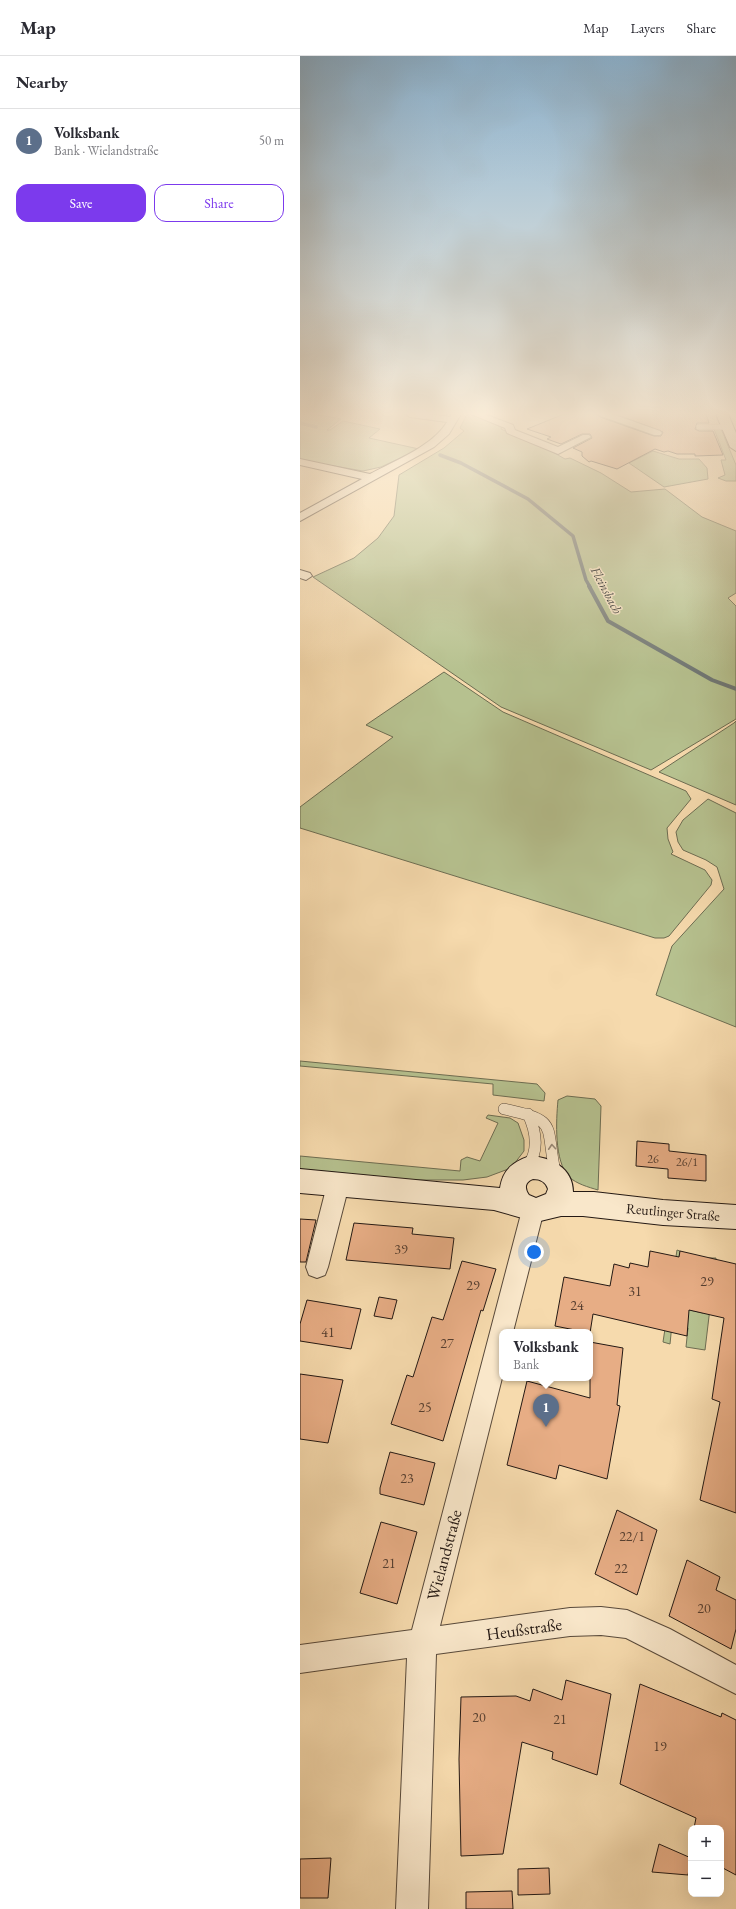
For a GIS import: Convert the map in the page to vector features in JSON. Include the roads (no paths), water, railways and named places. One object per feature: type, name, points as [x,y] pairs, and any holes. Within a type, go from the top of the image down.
[{"type":"street","points":[[300,518],[332,500]]},
{"type":"street","points":[[535,1166],[546,1168],[558,1180],[560,1188],[559,1195],[535,1207],[513,1193],[513,1183],[521,1172],[535,1166]]},
{"type":"street","name":"Reutlinger Straße","points":[[439,1192],[493,1185],[521,1172]]},
{"type":"street","name":"Reutlinger Straße","points":[[558,1180],[568,1188],[609,1205]]},
{"type":"street","name":"Reutlinger Straße","points":[[300,1181],[439,1192],[499,1199],[535,1207],[562,1204],[609,1205],[638,1210],[736,1217]]},
{"type":"street","points":[[317,1267],[338,1185]]},
{"type":"street","name":"Wielandstraße","points":[[503,1329],[535,1207]]},
{"type":"street","name":"Wielandstraße","points":[[412,1909],[422,1643],[499,1346]]},
{"type":"street","name":"Heußstraße","points":[[300,1659],[570,1622],[601,1621],[627,1624],[660,1639],[736,1680]]},
{"type":"lane","points":[[504,1109],[528,1114],[542,1119],[547,1123],[551,1133],[553,1160],[558,1180]]},
{"type":"lane","points":[[521,1172],[532,1161],[535,1146],[534,1127],[528,1114]]},
{"type":"waterway","name":"Fleinsbach","points":[[530,500],[573,536],[586,580],[590,587]]},
{"type":"waterway","name":"Fleinsbach","points":[[589,586],[608,621],[712,680],[736,689]]},
{"type":"place","name":"Volksbank","points":[[546,1427]]}]
